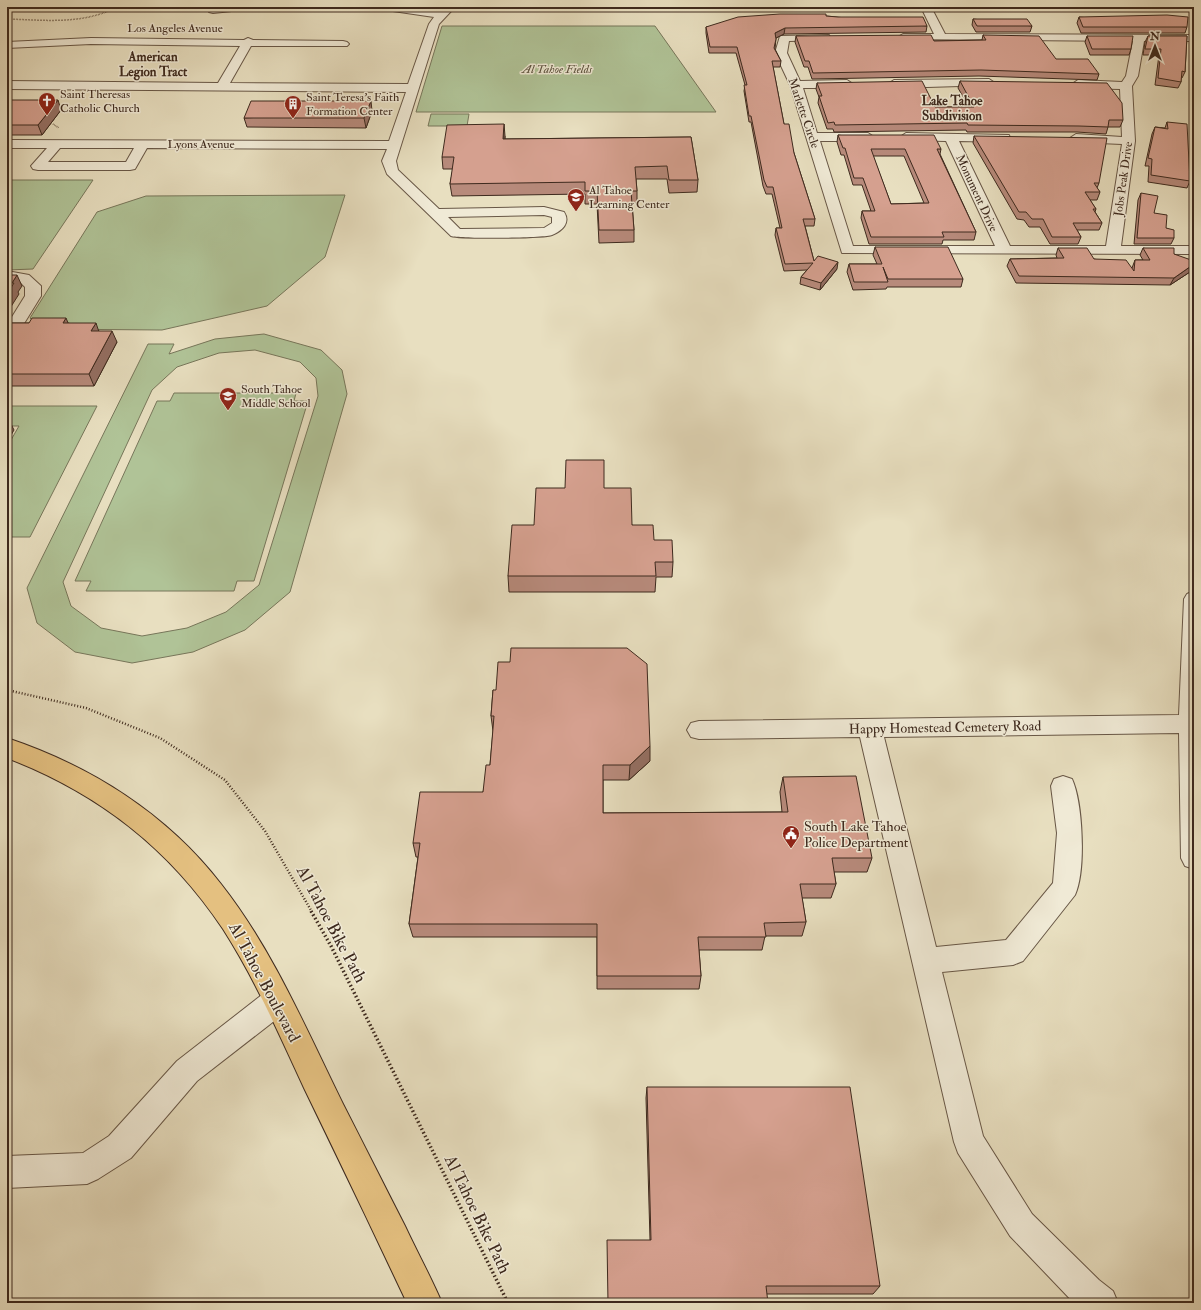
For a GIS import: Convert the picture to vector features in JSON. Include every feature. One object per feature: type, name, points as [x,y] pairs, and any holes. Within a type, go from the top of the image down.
[{"type":"main road","name":"Al Tahoe Boulevard","points":[[7,748],[54,767],[89,786],[127,811],[165,840],[225,907],[245,939],[277,1001],[425,1303]]},
{"type":"street","points":[[210,7],[213,10],[241,7]]},
{"type":"street","points":[[386,7],[445,11]]},
{"type":"street","points":[[926,7],[941,36]]},
{"type":"street","points":[[438,214],[544,211],[559,215],[558,225],[547,232],[456,233],[392,171],[389,161],[396,145],[434,24],[445,11]]},
{"type":"street","name":"Marlette Circle","points":[[839,37],[784,38],[781,52],[796,85],[847,250],[1194,250]]},
{"type":"street","points":[[894,37],[1194,38]]},
{"type":"street","name":"Jobs Peak Drive","points":[[1113,250],[1129,141],[1126,86],[1132,76],[1139,37]]},
{"type":"street","name":"Los Angeles Avenue","points":[[7,44],[91,41],[248,41],[343,44]]},
{"type":"street","points":[[222,86],[248,41]]},
{"type":"street","points":[[883,84],[1002,83]]},
{"type":"street","points":[[1065,83],[1126,86]]},
{"type":"street","points":[[796,85],[859,84]]},
{"type":"street","points":[[7,85],[413,88]]},
{"type":"street","points":[[812,136],[882,137]]},
{"type":"street","points":[[897,137],[1014,138]]},
{"type":"street","name":"Monument Drive","points":[[951,138],[1004,249]]},
{"type":"street","points":[[1061,138],[1104,138],[1129,141]]},
{"type":"street","name":"Lyons Avenue","points":[[7,144],[396,145]]},
{"type":"street","points":[[57,144],[38,166],[130,166],[144,144]]},
{"type":"street","points":[[7,276],[24,278],[33,286],[33,296],[14,327]]},
{"type":"street","points":[[1194,599],[1190,724],[1194,858]]},
{"type":"street","name":"Happy Homestead Cemetery Road","points":[[699,730],[1190,724]]},
{"type":"street","points":[[870,728],[969,1142],[1021,1225],[1087,1292],[1101,1303]]},
{"type":"street","points":[[925,961],[1013,952],[1066,887],[1070,833],[1063,786]]},
{"type":"street","points":[[7,1172],[87,1168],[120,1147],[187,1071],[277,1001]]},
{"type":"path","points":[[7,19],[83,19],[109,12],[117,7]]},
{"type":"path","points":[[53,124],[59,128]]},
{"type":"path","name":"Al Tahoe Bike Path","points":[[7,690],[86,708],[160,738],[225,780],[265,831],[331,946],[508,1303]]},
{"type":"green space","points":[[7,7],[509,7],[509,10]]},
{"type":"green space","name":"Al Tahoe Fields","points":[[442,26],[655,26],[716,112],[416,112]]},
{"type":"green space","points":[[431,114],[469,114],[467,126],[428,126]]},
{"type":"green space","points":[[7,180],[93,180],[33,269],[7,270]]},
{"type":"green space","points":[[345,195],[325,257],[267,306],[162,330],[40,329],[30,318],[97,212],[146,196]]},
{"type":"green space","points":[[264,334],[321,350],[342,370],[347,394],[290,592],[245,630],[193,652],[132,663],[75,652],[37,623],[27,588],[148,344],[174,344],[169,354],[215,339]],"holes":[[[255,350],[300,362],[316,378],[318,396],[259,585],[226,612],[187,628],[142,636],[101,628],[71,606],[63,582],[152,390],[177,367],[219,353]]]},
{"type":"green space","points":[[174,393],[296,393],[294,401],[308,401],[254,581],[237,581],[234,591],[86,591],[91,581],[75,581],[157,401],[170,401]]},
{"type":"green space","points":[[7,406],[97,406],[30,537],[7,537],[7,447],[19,426],[7,426]]},
{"type":"building","points":[[780,14],[826,14],[826,16],[838,17],[923,17],[927,26],[785,28],[775,33],[776,39],[774,48],[781,61],[772,61],[784,124],[789,124],[794,153],[815,219],[803,219],[814,261],[818,256],[838,262],[821,283],[801,277],[813,263],[785,264],[776,228],[782,228],[773,187],[767,187],[764,180],[751,116],[749,116],[744,85],[747,85],[737,47],[710,47],[706,27],[738,17]]},
{"type":"building","points":[[1167,15],[1188,17],[1187,27],[1083,27],[1079,17]]},
{"type":"building","points":[[973,19],[1027,19],[1032,26],[977,26]]},
{"type":"building","points":[[931,35],[934,41],[986,40],[983,35],[1039,36],[1056,59],[1088,59],[1099,74],[981,70],[813,73],[809,61],[805,61],[796,36]]},
{"type":"building","points":[[1087,36],[1133,36],[1131,49],[1092,49]]},
{"type":"building","points":[[1148,36],[1187,36],[1185,72],[1182,71],[1181,82],[1158,78],[1161,49],[1145,49]]},
{"type":"building","points":[[922,81],[935,107],[974,107],[960,81],[1107,83],[1122,103],[1123,120],[1109,120],[1108,127],[968,125],[967,123],[835,125],[834,122],[828,123],[819,96],[822,96],[817,83]]},
{"type":"building","points":[[7,100],[58,100],[38,125],[7,125]]},
{"type":"building","points":[[251,101],[371,101],[364,118],[244,118]]},
{"type":"building","points":[[1167,122],[1187,124],[1190,181],[1151,175],[1152,159],[1148,158],[1155,127],[1168,129]]},
{"type":"building","points":[[504,124],[503,139],[691,137],[698,180],[669,180],[667,166],[635,167],[637,191],[631,191],[634,230],[599,230],[597,191],[585,191],[585,182],[450,184],[454,157],[442,157],[447,125]]},
{"type":"building","points":[[838,135],[934,135],[941,149],[937,149],[976,232],[942,232],[944,237],[871,237],[862,211],[875,211],[863,178],[854,178],[845,148],[843,148]],"holes":[[[871,149],[905,149],[929,203],[891,204]]]},
{"type":"building","points":[[974,136],[1107,138],[1099,183],[1094,183],[1100,192],[1085,192],[1096,209],[1093,209],[1102,223],[1073,223],[1081,237],[1052,237],[1043,219],[1032,219],[1026,212],[1019,212]]},
{"type":"building","points":[[1141,193],[1158,196],[1154,213],[1167,215],[1166,228],[1174,230],[1174,238],[1137,238]]},
{"type":"building","points":[[875,247],[948,247],[963,279],[888,279],[883,267],[888,282],[854,282],[849,264],[882,264]]},
{"type":"building","points":[[1058,248],[1087,248],[1094,259],[1126,260],[1134,271],[1135,260],[1150,260],[1143,248],[1174,248],[1174,254],[1194,261],[1194,264],[1174,278],[1019,276],[1010,259],[1064,258]]},
{"type":"building","points":[[7,275],[17,275],[7,294]]},
{"type":"building","points":[[32,318],[66,318],[63,323],[96,323],[91,331],[112,331],[89,374],[7,374],[7,323],[29,323]]},
{"type":"building","points":[[566,460],[604,460],[604,488],[631,488],[632,525],[653,525],[654,540],[672,540],[673,562],[655,562],[656,576],[508,576],[512,525],[534,525],[536,488],[565,488]]},
{"type":"building","points":[[511,648],[627,648],[647,664],[650,746],[630,765],[603,765],[603,813],[788,812],[783,777],[856,776],[872,858],[832,858],[836,884],[800,884],[806,922],[764,923],[766,937],[698,937],[701,976],[597,976],[597,924],[409,924],[420,843],[413,843],[420,792],[483,792],[486,765],[490,765],[494,716],[491,716],[493,690],[496,690],[498,662],[510,662]]},
{"type":"building","points":[[647,1087],[850,1087],[880,1286],[766,1286],[768,1303],[608,1303],[607,1240],[651,1240]]},
{"type":"place","name":"Saint Theresas Catholic Church","points":[[47,116]]},
{"type":"place","name":"Saint Teresa's Faith Formation Center","points":[[293,119]]},
{"type":"place","name":"Al Tahoe Learning Center","points":[[576,212]]},
{"type":"place","name":"South Tahoe Middle School","points":[[228,411]]},
{"type":"place","name":"South Lake Tahoe Police Department","points":[[791,849]]},
{"type":"district","name":"American Legion Tract","points":[[153,64]]},
{"type":"district","name":"Lake Tahoe Subdivision","points":[[952,108]]}]
